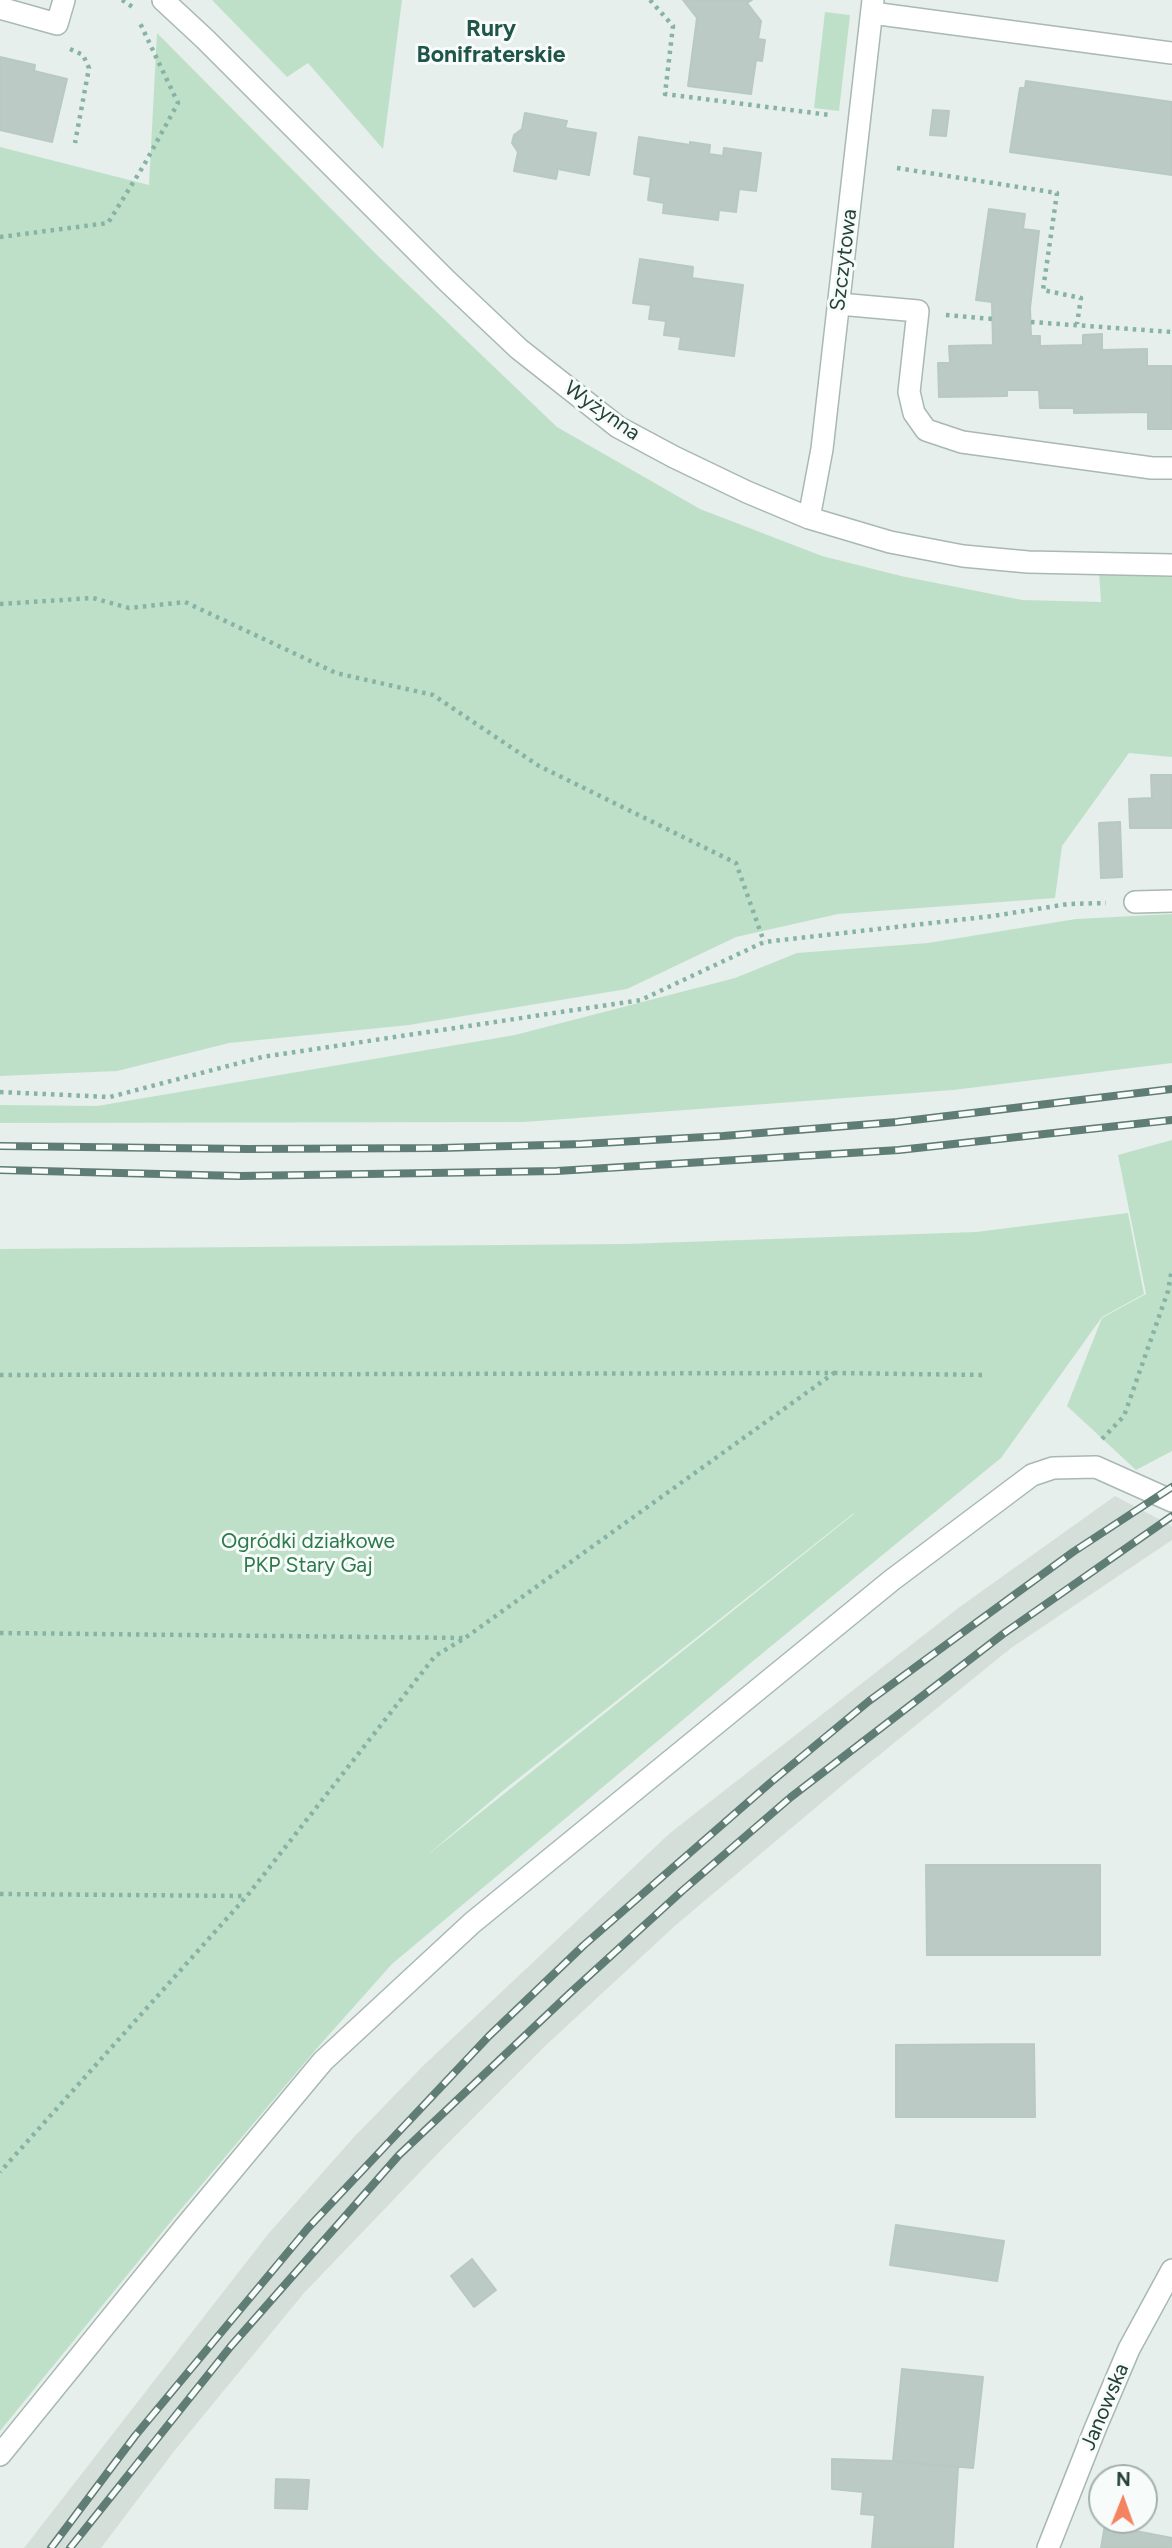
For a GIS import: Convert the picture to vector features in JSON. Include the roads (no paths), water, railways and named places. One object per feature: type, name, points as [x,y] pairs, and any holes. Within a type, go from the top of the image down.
[{"type":"street","points":[[0,8],[57,24],[64,0]]},
{"type":"street","name":"Wyżynna","points":[[163,0],[447,282],[519,349],[618,426],[747,492],[809,518],[890,542],[963,556],[1028,562],[1172,565]]},
{"type":"street","points":[[873,6],[1172,53]]},
{"type":"street","name":"Szczytowa","points":[[809,518],[822,449],[873,6]]},
{"type":"street","points":[[839,304],[918,311],[909,392],[914,413],[926,430],[962,442],[1152,468],[1172,468]]},
{"type":"street","points":[[1135,902],[1172,901]]},
{"type":"street","points":[[0,2455],[175,2238],[323,2061],[462,1932],[892,1580],[1032,1475],[1053,1468],[1096,1466],[1172,1501]]},
{"type":"street","name":"Janowska","points":[[1048,2548],[1129,2349],[1172,2270]]},
{"type":"railway","points":[[0,1146],[248,1149],[582,1144],[897,1122],[1172,1089]]},
{"type":"railway","points":[[0,1170],[240,1176],[557,1171],[899,1150],[1172,1120]]},
{"type":"railway","points":[[51,2548],[135,2436],[308,2228],[489,2036],[584,1945],[869,1701],[1073,1552],[1172,1487]]},
{"type":"railway","points":[[70,2548],[231,2346],[399,2155],[569,1994],[791,1797],[1003,1634],[1172,1516]]},
{"type":"district","name":"Rury Bonifraterskie","points":[[491,42]]},
{"type":"park label","name":"Ogródki działkowe PKP Stary Gaj","points":[[308,1554]]}]
